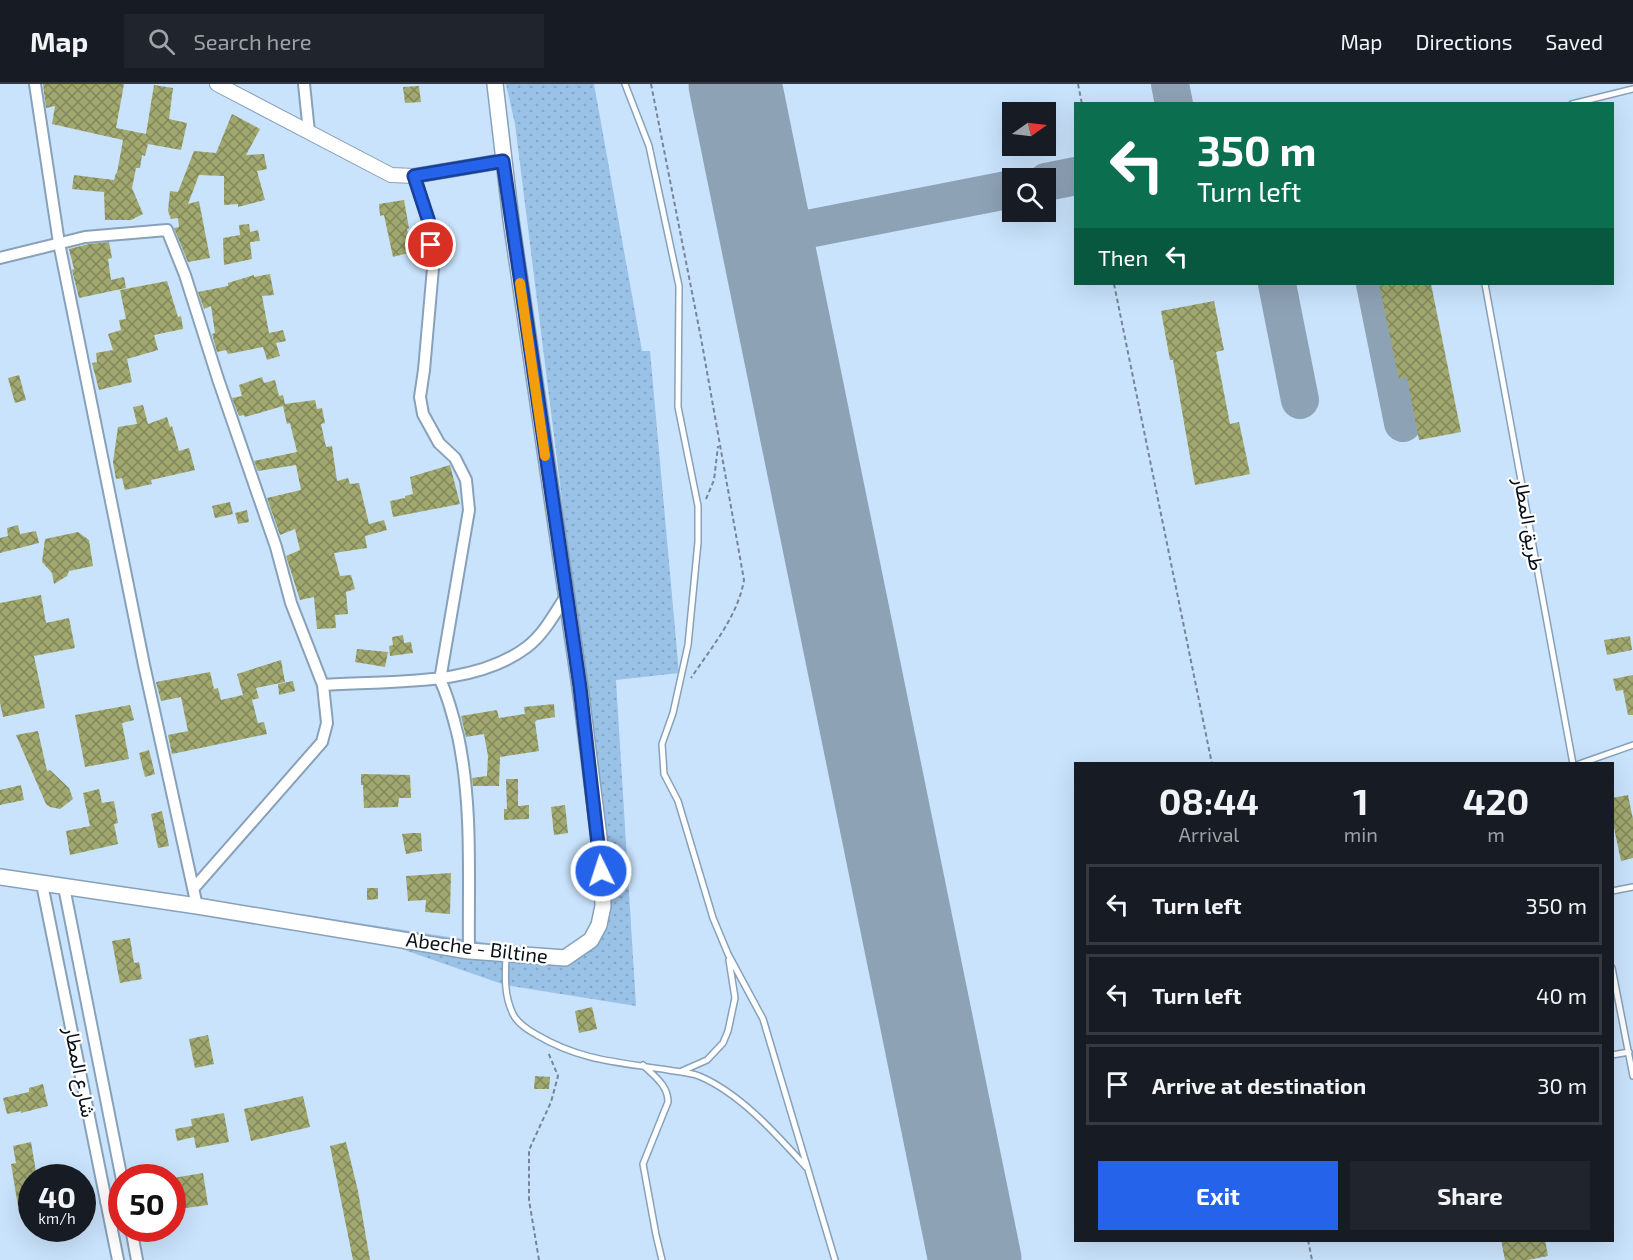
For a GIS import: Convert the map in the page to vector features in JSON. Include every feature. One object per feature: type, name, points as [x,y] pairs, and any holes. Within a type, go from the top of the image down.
[{"type":"main road","name":"Abeche - Biltine","points":[[0,877],[506,955],[565,958],[591,940],[599,925],[603,906],[601,854],[580,687],[503,161],[495,84]]},
{"type":"street","points":[[35,84],[59,243],[144,665],[197,906]]},
{"type":"street","points":[[217,84],[391,175],[414,176],[503,161]]},
{"type":"street","points":[[304,84],[309,132]]},
{"type":"street","points":[[414,176],[429,222],[433,268],[420,397],[423,414],[434,434],[455,458],[466,480],[469,498],[469,510],[440,680],[448,695],[468,797],[469,951]]},
{"type":"street","points":[[0,258],[85,237],[167,230],[185,275],[276,548],[291,603],[323,686],[327,723],[322,742],[194,888]]},
{"type":"street","points":[[323,686],[440,680],[478,670],[527,647],[546,627],[566,596]]},
{"type":"street","name":"شارع المطار","points":[[42,884],[118,1260]]},
{"type":"street","name":"شارع المطار","points":[[64,887],[119,1164]]},
{"type":"street","points":[[134,1242],[137,1260]]},
{"type":"lane","points":[[625,84],[649,146],[679,285],[678,407],[697,495],[698,518],[688,645],[675,704],[662,744],[664,774],[678,801],[713,918],[728,954],[763,1019],[835,1260]]},
{"type":"lane","points":[[1580,102],[1633,89]]},
{"type":"lane","name":"طريق المطار","points":[[1485,285],[1573,762]]},
{"type":"lane","points":[[1585,762],[1633,745]]},
{"type":"lane","points":[[1614,891],[1633,887]]},
{"type":"lane","points":[[682,1071],[707,1060],[723,1043],[728,1031],[735,998],[728,954]]},
{"type":"lane","points":[[506,955],[504,985],[514,1015],[523,1027],[556,1046],[598,1060],[682,1071],[699,1076],[724,1089],[770,1128],[808,1169]]},
{"type":"lane","points":[[1614,978],[1633,1075]]},
{"type":"lane","points":[[1614,1055],[1629,1052]]},
{"type":"lane","points":[[643,1065],[665,1088],[668,1097],[643,1164],[663,1260]]},
{"type":"path","points":[[651,84],[701,338],[742,565],[742,588],[734,612],[675,704]]},
{"type":"path","points":[[1078,84],[1082,102]]},
{"type":"path","points":[[1114,285],[1212,762]]},
{"type":"path","points":[[698,518],[714,480],[719,441]]},
{"type":"path","points":[[539,1260],[529,1200],[529,1150],[551,1102],[558,1076],[542,1038]]},
{"type":"path","points":[[1308,1242],[1312,1260]]},
{"type":"shaded area","points":[[506,84],[594,84],[642,351],[650,351],[679,673],[616,680],[636,1006],[505,985],[301,914],[558,954],[584,947],[602,899],[561,492],[515,124]]},
{"type":"building","points":[[43,84],[124,84],[116,128],[146,134],[154,85],[173,88],[169,119],[187,123],[181,150],[148,144],[145,156],[142,155],[140,168],[136,168],[132,188],[143,214],[131,220],[105,220],[104,192],[72,189],[74,175],[114,180],[123,140],[52,124],[55,106],[46,108]]},
{"type":"building","points":[[419,86],[421,102],[405,103],[403,87]]},
{"type":"building","points":[[232,114],[260,129],[246,155],[264,154],[267,169],[257,171],[265,200],[238,207],[238,204],[224,205],[224,176],[199,175],[188,204],[199,201],[210,258],[188,262],[174,228],[179,227],[178,218],[171,219],[168,211],[170,191],[178,192],[194,151],[216,153]]},
{"type":"building","points":[[404,200],[412,252],[393,257],[384,215],[380,216],[379,204]]},
{"type":"building","points":[[249,224],[250,232],[258,230],[260,241],[250,242],[252,259],[224,265],[223,238],[240,235],[239,225]]},
{"type":"building","points":[[109,242],[112,258],[108,259],[111,280],[124,277],[126,288],[79,298],[69,249]]},
{"type":"building","points":[[270,274],[274,295],[262,296],[269,333],[283,330],[286,341],[276,343],[280,356],[267,360],[263,347],[228,354],[226,350],[217,352],[212,334],[215,333],[211,306],[204,309],[198,292],[228,286],[228,283],[254,275],[254,277]]},
{"type":"building","points":[[167,281],[178,317],[181,316],[183,329],[154,335],[158,350],[127,359],[132,382],[99,390],[92,363],[97,362],[96,353],[113,350],[108,334],[121,330],[119,320],[126,319],[120,290]]},
{"type":"building","points":[[1379,285],[1431,285],[1461,432],[1419,440],[1407,377],[1399,379]]},
{"type":"building","points":[[1214,301],[1224,350],[1216,352],[1230,424],[1239,422],[1250,474],[1195,485],[1173,360],[1170,360],[1161,311]]},
{"type":"building","points":[[19,375],[26,400],[15,403],[8,378]]},
{"type":"building","points":[[262,377],[264,383],[275,380],[279,396],[283,395],[285,404],[315,400],[317,409],[322,408],[325,423],[321,424],[326,447],[332,446],[337,481],[348,478],[350,484],[359,483],[369,524],[384,520],[387,530],[365,536],[367,548],[334,553],[340,576],[351,575],[355,589],[346,592],[348,614],[335,615],[336,628],[317,629],[314,597],[300,600],[286,556],[300,550],[295,529],[280,535],[267,498],[301,490],[296,465],[258,471],[254,461],[297,452],[283,406],[245,417],[244,415],[239,416],[232,398],[242,396],[239,385]]},
{"type":"building","points":[[143,405],[148,424],[167,417],[179,451],[189,448],[195,470],[151,480],[152,484],[125,490],[122,478],[116,479],[113,462],[118,427],[137,424],[133,407]]},
{"type":"building","points":[[450,465],[460,504],[393,517],[390,501],[413,494],[410,477]]},
{"type":"building","points":[[230,502],[233,514],[215,518],[212,506]]},
{"type":"building","points":[[247,510],[249,522],[238,524],[235,513]]},
{"type":"building","points":[[18,525],[20,534],[36,531],[39,543],[0,553],[0,538],[8,536],[7,528]]},
{"type":"building","points":[[78,532],[89,540],[93,566],[69,571],[67,576],[54,584],[52,573],[42,562],[45,539]]},
{"type":"building","points":[[41,595],[46,623],[69,618],[75,648],[34,656],[45,708],[3,717],[0,703],[0,603]]},
{"type":"building","points":[[403,635],[404,643],[411,642],[413,653],[390,656],[389,646],[393,645],[392,637]]},
{"type":"building","points":[[1630,636],[1632,650],[1607,655],[1604,640]]},
{"type":"building","points":[[357,649],[388,652],[385,667],[355,662]]},
{"type":"building","points":[[281,660],[285,682],[256,688],[259,698],[252,700],[258,723],[264,722],[267,734],[172,754],[168,735],[188,731],[181,697],[161,701],[156,682],[210,672],[214,689],[218,688],[221,700],[243,695],[237,674]]},
{"type":"building","points":[[1633,675],[1633,715],[1628,715],[1623,690],[1616,691],[1613,679]]},
{"type":"building","points":[[293,681],[295,691],[279,695],[278,684]]},
{"type":"building","points":[[554,704],[555,717],[535,722],[539,751],[500,757],[499,786],[473,786],[472,778],[487,776],[488,756],[484,734],[466,737],[461,716],[497,710],[499,718],[525,714],[524,707]]},
{"type":"building","points":[[130,705],[134,720],[122,723],[129,759],[85,767],[75,715]]},
{"type":"building","points":[[38,731],[47,771],[50,770],[69,788],[73,799],[60,809],[46,804],[16,735]]},
{"type":"building","points":[[149,750],[155,774],[145,777],[139,753]]},
{"type":"building","points":[[361,774],[410,775],[411,798],[399,798],[398,807],[364,808]]},
{"type":"building","points":[[506,779],[518,779],[518,806],[529,805],[529,819],[504,820],[504,809],[507,809]]},
{"type":"building","points":[[21,785],[24,800],[0,805],[0,790]]},
{"type":"building","points":[[99,789],[102,803],[114,801],[118,823],[114,824],[118,844],[70,855],[66,831],[90,826],[83,793]]},
{"type":"building","points":[[1628,795],[1633,819],[1633,858],[1621,861],[1614,828],[1614,798]]},
{"type":"building","points":[[565,805],[568,833],[554,835],[551,807]]},
{"type":"building","points":[[162,811],[169,846],[158,848],[151,814]]},
{"type":"building","points":[[421,833],[422,851],[406,854],[402,834]]},
{"type":"building","points":[[451,873],[450,914],[425,912],[426,900],[408,901],[406,876]]},
{"type":"building","points":[[367,888],[378,888],[378,899],[367,900]]},
{"type":"building","points":[[130,938],[134,963],[139,962],[142,979],[120,983],[112,941]]},
{"type":"building","points":[[592,1007],[597,1029],[579,1033],[575,1011]]},
{"type":"building","points":[[208,1035],[214,1064],[195,1068],[189,1039]]},
{"type":"building","points":[[535,1076],[550,1077],[549,1089],[534,1089]]},
{"type":"building","points":[[43,1084],[48,1106],[7,1114],[3,1098],[29,1092],[29,1088]]},
{"type":"building","points":[[303,1096],[310,1127],[251,1141],[244,1109]]},
{"type":"building","points":[[224,1113],[229,1142],[196,1148],[194,1137],[177,1141],[175,1129],[192,1126],[191,1119]]},
{"type":"building","points":[[31,1142],[35,1164],[18,1164],[18,1206],[11,1164],[16,1163],[13,1146]]},
{"type":"building","points":[[346,1142],[358,1191],[370,1260],[353,1260],[330,1146]]},
{"type":"building","points":[[203,1173],[208,1205],[186,1208],[186,1176]]},
{"type":"building","points":[[1501,1242],[1545,1242],[1548,1256],[1528,1260],[1505,1260]]},
{"type":"taxiway","points":[[1170,84],[1174,102]]},
{"type":"taxiway","points":[[1056,180],[1074,176]]},
{"type":"taxiway","points":[[767,237],[1002,191]]},
{"type":"taxiway","points":[[1277,285],[1300,400]]},
{"type":"taxiway","points":[[1375,285],[1403,423]]},
{"type":"runway","points":[[735,84],[975,1260]]},
{"type":"slow traffic","points":[[520,283],[545,456]]},
{"type":"route","points":[[431,245],[429,222],[414,176],[503,161],[580,687],[601,854],[601,871]]}]
